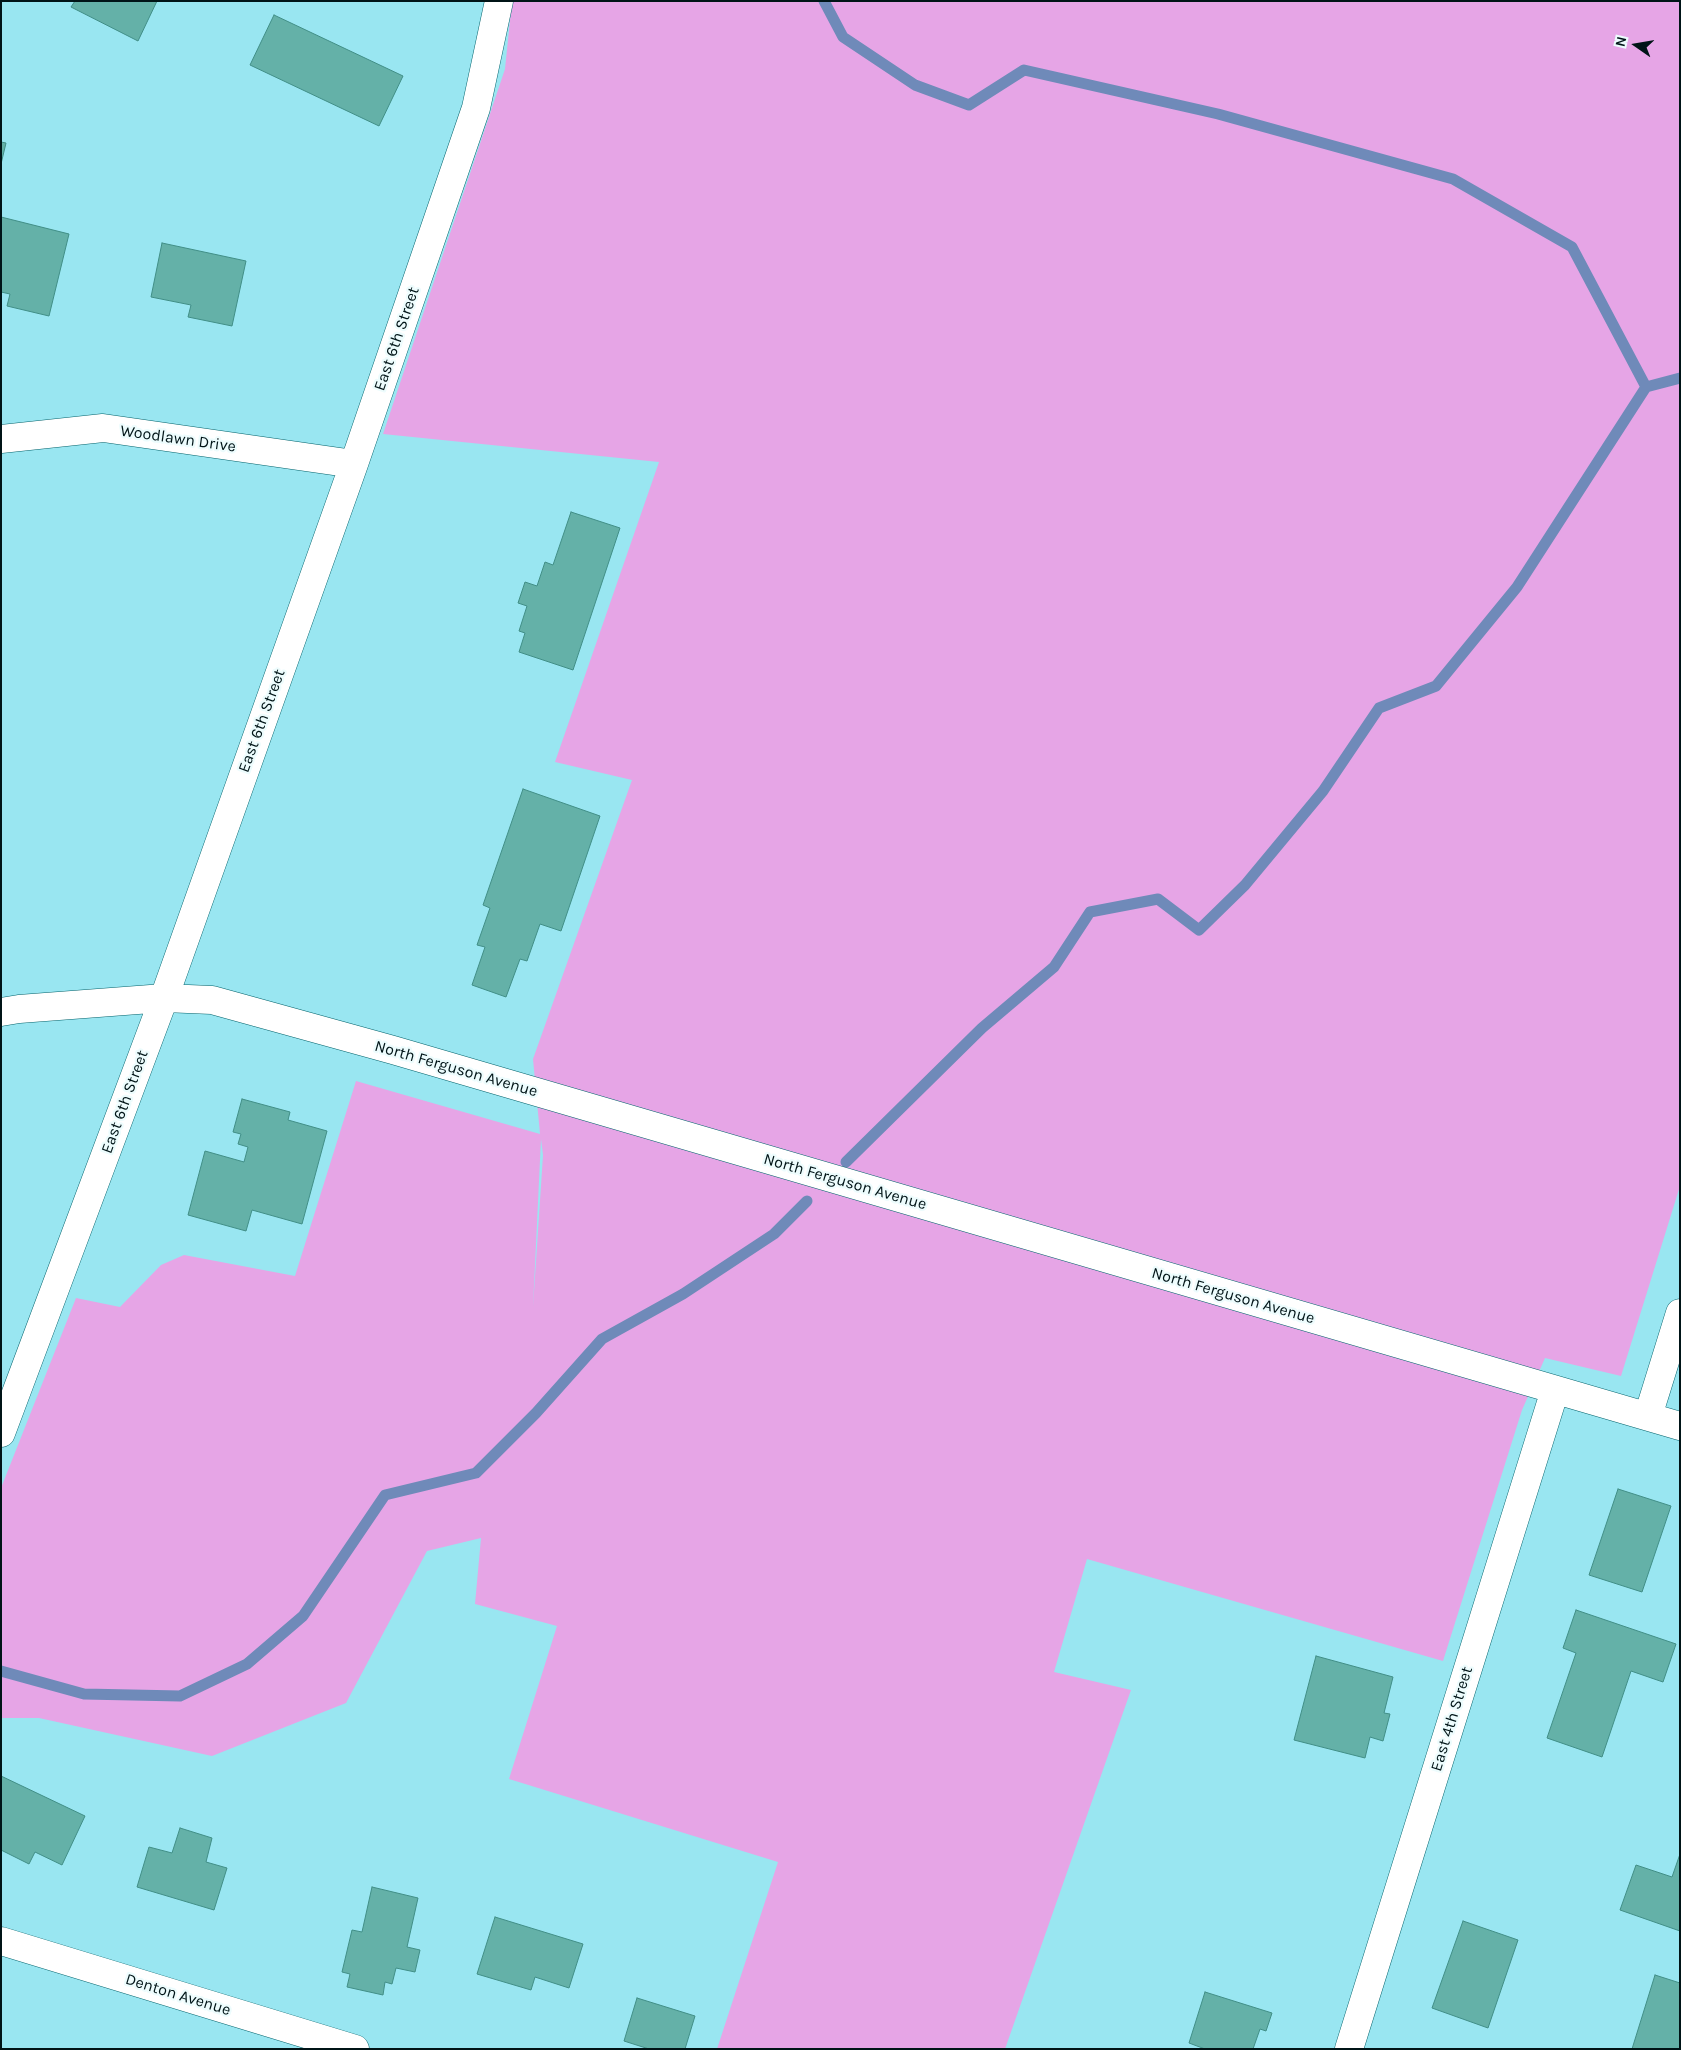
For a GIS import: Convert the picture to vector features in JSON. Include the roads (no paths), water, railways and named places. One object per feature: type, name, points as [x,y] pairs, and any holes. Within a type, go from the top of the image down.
[{"type":"street","name":"East 6th Street","points":[[1,1433],[164,998],[354,464],[476,108],[499,1]]},
{"type":"street","name":"Woodlawn Drive","points":[[1,439],[103,428],[354,464]]},
{"type":"street","name":"North Ferguson Avenue","points":[[1,1012],[164,998],[212,1000],[374,1045],[1680,1426]]},
{"type":"street","points":[[1648,1416],[1680,1313]]},
{"type":"street","name":"East 4th Street","points":[[1349,2049],[1555,1390]]},
{"type":"street","name":"Denton Avenue","points":[[1,1941],[355,2049]]},
{"type":"waterway","points":[[824,1],[843,37],[915,85],[969,105],[1024,70],[1218,114],[1453,179],[1572,247],[1646,387],[1680,378]]},
{"type":"waterway","points":[[846,1162],[982,1028],[1054,967],[1090,912],[1158,899],[1199,930],[1245,885],[1323,791],[1379,708],[1436,686],[1517,587],[1646,387]]},
{"type":"waterway","points":[[1,1671],[84,1694],[180,1696],[247,1664],[303,1616],[385,1495],[476,1473],[536,1413],[602,1339],[683,1294],[774,1234],[807,1201]]}]
